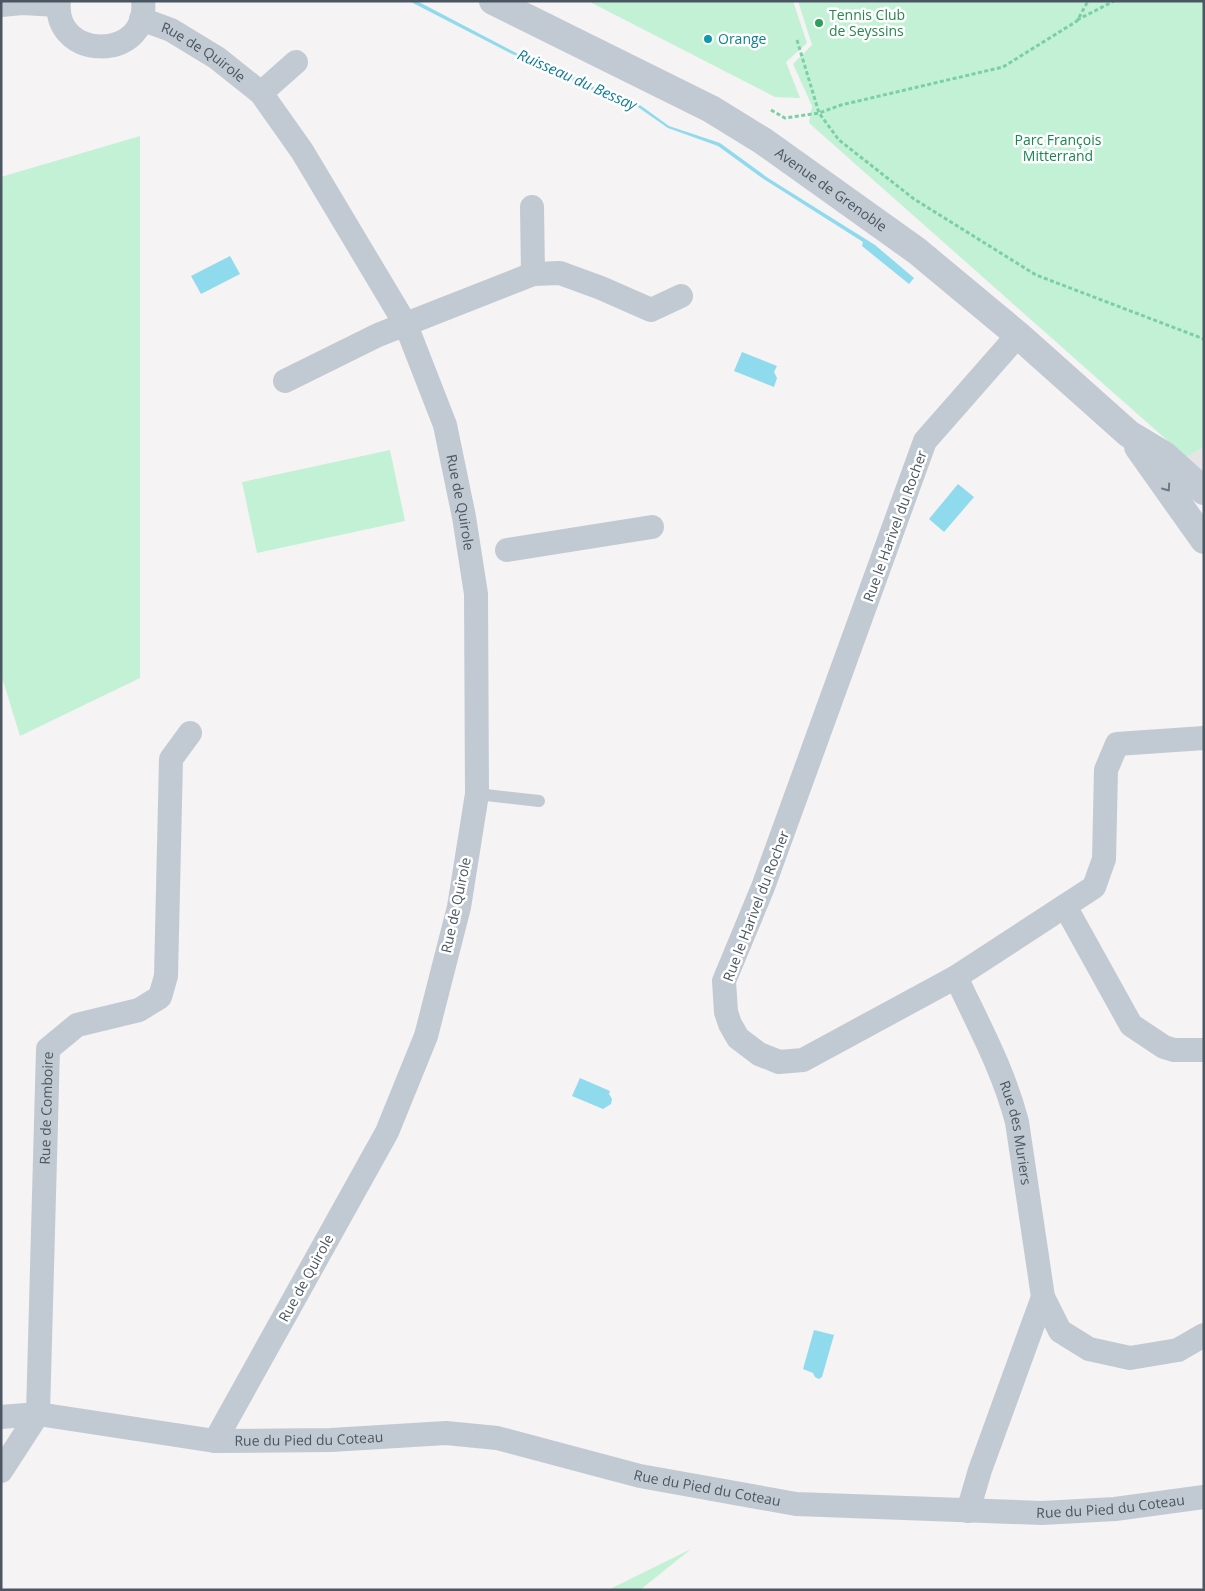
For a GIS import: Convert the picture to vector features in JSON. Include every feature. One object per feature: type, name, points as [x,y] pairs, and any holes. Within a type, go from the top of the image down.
[{"type":"street","name":"Avenue de Grenoble","points":[[493,1],[712,109],[763,141],[917,251],[1018,335],[1129,434],[1164,455],[1204,491]]},
{"type":"street","name":"Rue de Quirole","points":[[1,5],[58,3],[60,18],[66,30],[76,40],[88,46],[101,48],[114,46],[126,40],[135,30],[142,10],[217,58],[261,93],[302,151],[406,325],[445,425],[464,517],[476,594],[477,794],[459,907],[422,1045],[387,1132],[215,1441]]},
{"type":"street","points":[[261,93],[296,62]]},
{"type":"street","points":[[532,207],[533,274]]},
{"type":"street","points":[[285,381],[378,335],[533,274],[560,273],[651,310],[681,296]]},
{"type":"street","name":"Rue le Harivel du Rocher","points":[[1018,335],[925,441],[764,887],[724,981],[726,1012],[738,1038],[759,1054],[779,1062],[803,1060],[956,977],[1094,887],[1104,859],[1106,770],[1117,744],[1204,738]]},
{"type":"street","name":"Avenue de Grenoble","points":[[1129,434],[1204,540]]},
{"type":"street","points":[[507,550],[652,527]]},
{"type":"street","name":"Rue de Comboire","points":[[38,1414],[48,1049],[77,1024],[139,1010],[160,997],[166,976],[171,759],[190,733]]},
{"type":"street","points":[[1065,906],[1131,1025],[1164,1047],[1174,1050],[1204,1050]]},
{"type":"street","name":"Rue des Muriers","points":[[956,977],[1000,1069],[1009,1094],[1016,1122],[1043,1297],[1060,1331],[1089,1349],[1130,1358],[1178,1350],[1204,1335]]},
{"type":"street","name":"Rue des Muriers","points":[[968,1510],[980,1470],[1043,1297]]},
{"type":"street","points":[[1,1416],[38,1414],[215,1441]]},
{"type":"street","points":[[1,1471],[38,1414]]},
{"type":"street","name":"Rue du Pied du Coteau","points":[[215,1441],[331,1440],[446,1433],[497,1438],[640,1476],[781,1502],[1051,1512],[1115,1509],[1204,1497]]},
{"type":"lane","points":[[477,794],[539,801]]},
{"type":"path","points":[[1077,21],[1088,1]]},
{"type":"path","points":[[819,113],[841,105],[1003,67],[1077,21],[1114,1]]},
{"type":"path","points":[[797,40],[819,113],[839,140],[914,199],[1036,275],[1204,339]]},
{"type":"shaded area","points":[[1204,447],[1204,475],[1186,457]]},
{"type":"green space","points":[[588,1],[793,1],[807,43],[786,62],[800,98],[775,97]]},
{"type":"green space","name":"Parc François Mitterrand","points":[[798,1],[1204,1],[1204,447],[1186,457],[809,123],[812,106],[793,64],[812,45]]},
{"type":"green space","points":[[140,136],[140,678],[20,736],[1,674],[1,177]]},
{"type":"green space","points":[[390,450],[405,521],[257,553],[242,482]]},
{"type":"green space","points":[[691,1549],[640,1590],[608,1590]]},
{"type":"water","name":"Ruisseau du Bessay","points":[[409,1],[417,1],[524,57],[560,69],[603,92],[633,100],[669,126],[720,143],[768,178],[875,245],[914,278],[909,284],[862,246],[863,242],[762,178],[718,146],[668,128],[632,103],[602,94],[578,84],[562,74],[512,54]]},
{"type":"water","points":[[230,256],[240,274],[201,294],[191,276]]},
{"type":"water","points":[[742,352],[777,366],[774,372],[777,378],[774,387],[734,371]]},
{"type":"water","points":[[958,484],[974,497],[944,532],[929,519]]},
{"type":"water","points":[[580,1078],[610,1091],[611,1104],[603,1109],[572,1096]]},
{"type":"water","points":[[814,1330],[834,1335],[822,1377],[819,1379],[813,1373],[803,1369]]},
{"type":"place","name":"Tennis Club de Seyssins","points":[[819,23]]},
{"type":"place","name":"Orange","points":[[708,39]]}]
